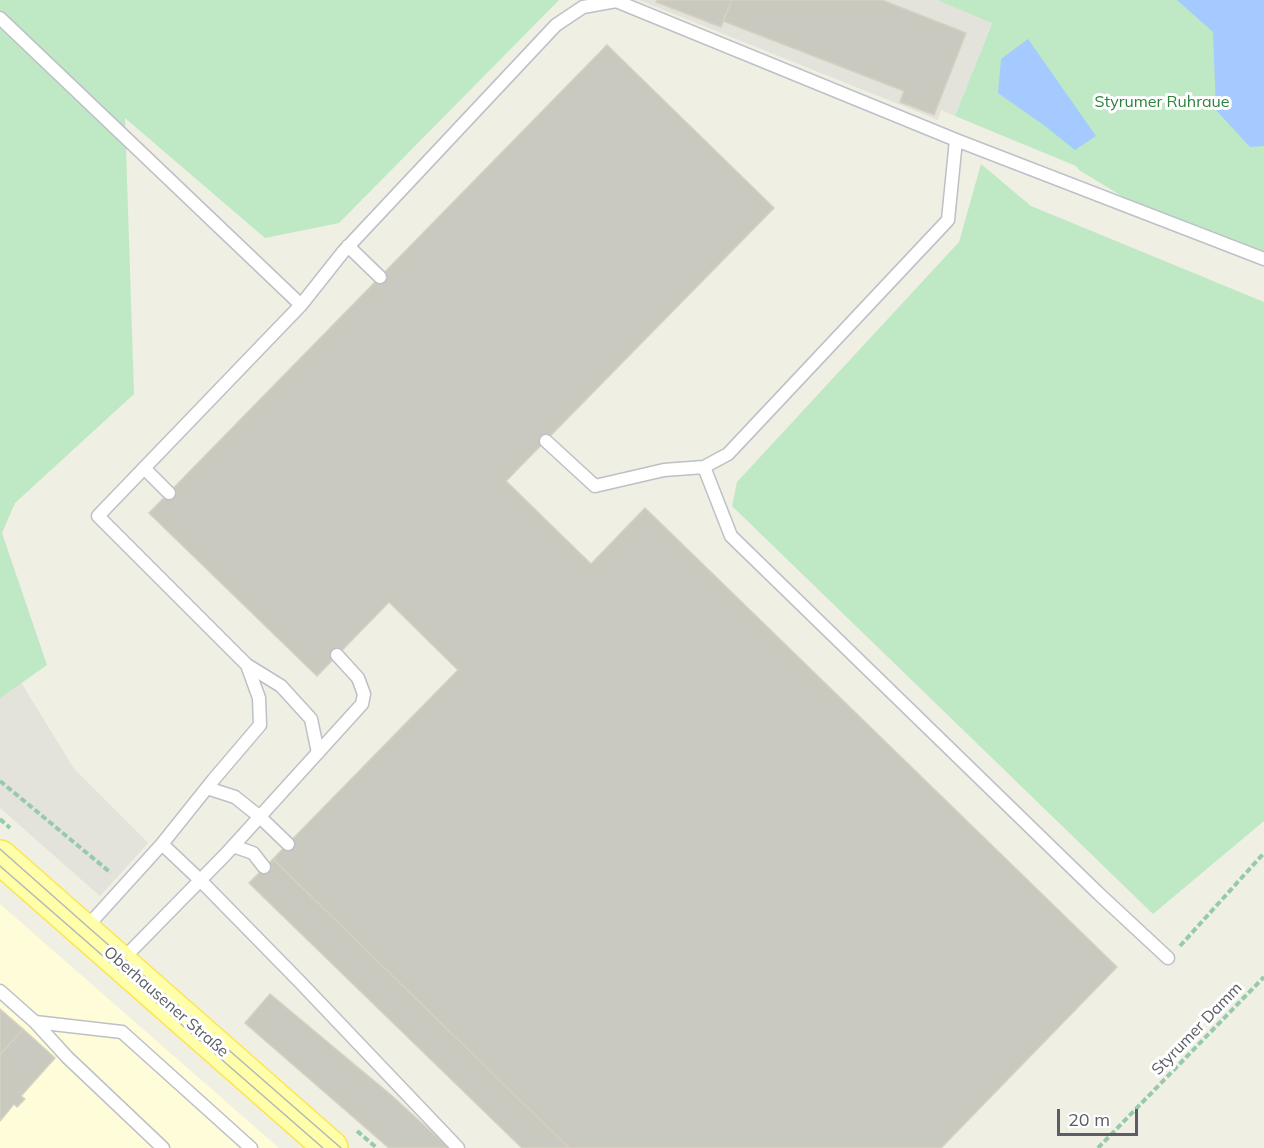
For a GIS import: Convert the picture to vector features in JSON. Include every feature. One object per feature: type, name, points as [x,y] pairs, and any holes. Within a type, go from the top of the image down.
[{"type":"main road","name":"Oberhausener Straße","points":[[0,857],[332,1148]]},
{"type":"lane","points":[[318,753],[312,719],[281,686],[247,665],[98,516],[301,304],[348,246],[556,26],[583,7],[616,2],[956,140],[1264,259]]},
{"type":"lane","points":[[0,18],[301,304]]},
{"type":"lane","points":[[546,441],[595,486],[664,470],[704,467],[728,454],[948,220],[956,140]]},
{"type":"lane","points":[[348,246],[380,277]]},
{"type":"lane","points":[[704,467],[731,536],[1168,958]]},
{"type":"lane","points":[[144,468],[169,493]]},
{"type":"lane","points":[[120,962],[233,846],[362,704],[364,694],[358,678],[337,655]]},
{"type":"lane","points":[[84,931],[162,844],[260,725],[260,698],[247,665]]},
{"type":"lane","points":[[207,788],[235,797],[288,844]]},
{"type":"lane","points":[[162,844],[200,879],[458,1148]]},
{"type":"lane","points":[[233,846],[253,853],[264,867]]},
{"type":"lane","points":[[0,991],[163,1148]]},
{"type":"lane","points":[[35,1023],[122,1032],[251,1148]]},
{"type":"path","points":[[0,781],[126,885]]},
{"type":"path","points":[[1168,958],[1264,853]]},
{"type":"path","name":"Styrumer Damm","points":[[1098,1148],[1264,977]]},
{"type":"shaded area","points":[[639,0],[937,0],[992,22],[955,116],[941,110],[938,120]]},
{"type":"shaded area","points":[[0,648],[74,769],[148,843],[100,896],[0,808]]},
{"type":"shaded area","points":[[0,904],[279,1148],[0,1148]]},
{"type":"green space","points":[[0,0],[559,0],[339,223],[265,238],[125,118],[134,394],[15,503],[2,533],[47,665],[0,698]]},
{"type":"green space","name":"Styrumer Ruhraue","points":[[937,0],[1264,0],[1264,254],[1153,215],[1076,166],[955,116],[992,23]]},
{"type":"green space","points":[[981,164],[1031,206],[1264,302],[1264,821],[1153,914],[732,506],[737,482],[959,242]]},
{"type":"water","points":[[1177,0],[1264,0],[1264,146],[1250,147],[1216,110],[1213,32]]},
{"type":"water","points":[[1028,39],[1096,136],[1075,150],[998,93],[1001,59]]},
{"type":"building","points":[[657,0],[732,0],[721,27],[656,2]]},
{"type":"building","points":[[732,0],[882,0],[966,33],[934,115],[900,102],[904,91],[723,21]]},
{"type":"building","points":[[607,45],[774,208],[506,481],[591,564],[645,508],[1117,967],[941,1148],[569,1148],[273,859],[458,670],[389,602],[317,676],[149,513]]},
{"type":"building","points":[[273,859],[569,1148],[522,1148],[249,883]]},
{"type":"building","points":[[270,994],[391,1095],[449,1148],[389,1148],[245,1023]]},
{"type":"building","points":[[0,1009],[23,1029],[0,1055]]},
{"type":"building","points":[[23,1029],[55,1058],[21,1096],[25,1099],[17,1107],[14,1104],[0,1121],[0,1055]]},
{"type":"tram line","points":[[0,849],[341,1148]]},
{"type":"tram line","points":[[0,866],[323,1148]]}]
